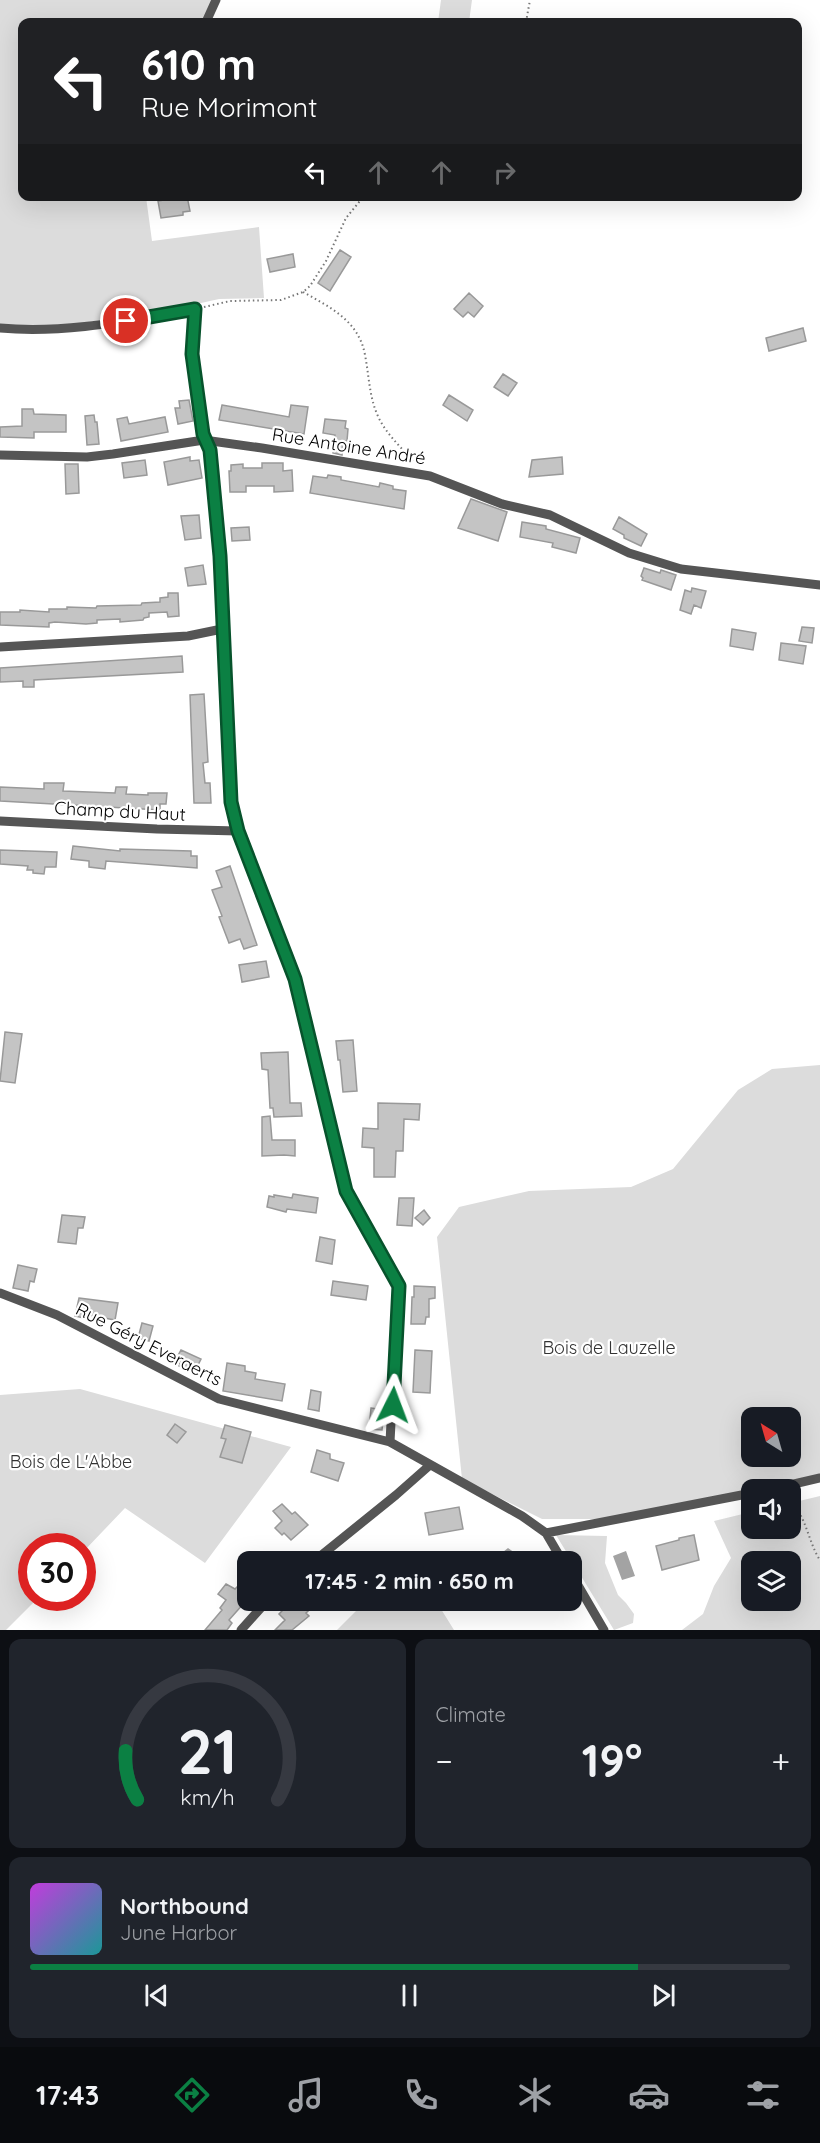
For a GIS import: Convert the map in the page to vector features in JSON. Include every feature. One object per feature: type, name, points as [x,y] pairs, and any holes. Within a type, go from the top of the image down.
[{"type":"street","points":[[208,18],[216,0]]},
{"type":"street","points":[[0,328],[46,330],[84,328],[195,309],[192,354],[204,440],[210,450],[220,556],[231,802],[238,831],[295,979],[346,1191],[399,1286],[390,1442]]},
{"type":"street","name":"Rue Antoine André","points":[[0,455],[95,456],[204,440],[430,476],[502,504],[550,515],[629,553],[681,569],[820,585]]},
{"type":"street","points":[[0,647],[188,636],[222,629]]},
{"type":"street","name":"Champ du Haut","points":[[0,821],[238,831]]},
{"type":"street","name":"Rue Géry Everaerts","points":[[0,1293],[57,1315],[219,1399],[390,1442],[522,1515],[546,1533]]},
{"type":"street","points":[[327,1551],[430,1465]]},
{"type":"street","points":[[801,1482],[820,1478]]},
{"type":"street","points":[[557,1551],[546,1533],[741,1495]]},
{"type":"street","points":[[582,1592],[604,1630]]},
{"type":"street","points":[[241,1630],[258,1611]]},
{"type":"path","points":[[527,18],[530,0]]},
{"type":"path","points":[[195,309],[230,301],[281,300],[303,292],[310,286],[326,261],[345,218],[360,201]]},
{"type":"path","points":[[303,292],[338,312],[356,331],[365,353],[368,380],[378,417],[395,442],[415,464],[414,474]]},
{"type":"path","points":[[801,1517],[820,1560]]},
{"type":"green space","points":[[0,0],[212,0],[204,18],[18,18],[18,201],[147,201],[152,241],[259,227],[264,298],[219,299],[70,325],[0,324]]},
{"type":"green space","points":[[441,0],[472,0],[470,18],[439,18]]},
{"type":"green space","name":"Bois de Lauzelle","points":[[820,1065],[820,1478],[801,1482],[801,1479],[741,1479],[741,1493],[628,1519],[542,1519],[462,1479],[437,1237],[459,1207],[529,1191],[631,1187],[673,1169],[738,1090],[772,1069]]},
{"type":"green space","name":"Bois de L'Abbe","points":[[80,1389],[291,1447],[205,1563],[125,1508],[96,1538],[96,1533],[18,1533],[18,1611],[25,1611],[6,1630],[0,1630],[0,1395]]},
{"type":"green space","points":[[820,1496],[820,1630],[682,1630],[703,1614],[714,1586],[731,1558],[714,1521],[741,1514],[741,1539],[801,1539],[801,1501]]},
{"type":"green space","points":[[556,1535],[607,1536],[605,1563],[618,1595],[634,1614],[633,1623],[614,1630],[582,1578],[582,1551],[566,1551]]},
{"type":"green space","points":[[356,1611],[442,1611],[454,1630],[337,1630]]},
{"type":"shaded area","points":[[626,1551],[635,1576],[622,1580],[613,1556]]},
{"type":"building","points":[[158,201],[188,201],[190,211],[183,212],[183,215],[161,218]]},
{"type":"building","points":[[340,250],[351,257],[330,291],[318,283]]},
{"type":"building","points":[[293,254],[295,267],[270,272],[267,259]]},
{"type":"building","points":[[469,293],[483,306],[474,317],[468,312],[463,317],[454,309]]},
{"type":"building","points":[[803,328],[806,341],[769,351],[766,338]]},
{"type":"building","points":[[503,374],[517,383],[508,396],[494,387]]},
{"type":"building","points":[[449,395],[473,410],[467,421],[443,405]]},
{"type":"building","points":[[189,400],[193,421],[178,424],[175,408],[180,408],[179,401]]},
{"type":"building","points":[[222,405],[289,417],[291,405],[308,407],[304,434],[219,420]]},
{"type":"building","points":[[22,409],[33,409],[34,414],[66,415],[66,432],[34,432],[34,438],[0,437],[0,427],[22,426]]},
{"type":"building","points":[[94,415],[99,444],[87,445],[85,416]]},
{"type":"building","points":[[127,417],[129,424],[165,417],[168,432],[121,441],[117,419]]},
{"type":"building","points":[[325,419],[346,421],[347,441],[344,441],[342,455],[333,453],[335,435],[323,433]]},
{"type":"building","points":[[190,457],[190,461],[199,460],[202,478],[168,485],[164,462]]},
{"type":"building","points":[[562,457],[563,474],[529,477],[532,460]]},
{"type":"building","points":[[145,460],[147,475],[124,478],[122,463]]},
{"type":"building","points":[[262,463],[283,463],[283,471],[292,470],[293,491],[274,492],[274,486],[246,486],[246,492],[230,492],[231,465],[243,464],[243,468],[262,468]]},
{"type":"building","points":[[65,464],[78,464],[79,493],[66,494]]},
{"type":"building","points":[[328,475],[341,477],[341,480],[379,487],[380,483],[393,486],[393,489],[406,491],[404,509],[310,493],[313,476],[327,478]]},
{"type":"building","points":[[471,499],[507,512],[498,541],[458,528]]},
{"type":"building","points":[[199,515],[201,538],[185,540],[181,516]]},
{"type":"building","points":[[619,517],[647,534],[641,546],[624,538],[624,535],[613,529]]},
{"type":"building","points":[[522,522],[546,526],[546,529],[580,538],[576,553],[552,547],[553,543],[520,537]]},
{"type":"building","points":[[249,527],[250,540],[232,541],[231,528]]},
{"type":"building","points":[[203,565],[206,584],[188,586],[185,568]]},
{"type":"building","points":[[644,568],[676,575],[671,590],[642,580]]},
{"type":"building","points":[[692,588],[706,591],[701,608],[694,605],[691,614],[680,610],[685,590],[691,592]]},
{"type":"building","points":[[168,593],[178,593],[179,616],[168,617],[167,612],[149,613],[149,617],[143,620],[120,622],[120,619],[97,620],[97,623],[86,624],[55,622],[49,623],[49,627],[0,625],[0,612],[20,612],[20,610],[49,612],[49,609],[67,609],[67,607],[141,605],[142,603],[160,602],[160,598],[168,597]]},
{"type":"building","points":[[802,627],[814,628],[812,643],[799,641]]},
{"type":"building","points":[[732,629],[756,633],[753,650],[730,646]]},
{"type":"building","points":[[781,643],[806,646],[803,664],[779,660]]},
{"type":"building","points":[[182,656],[183,672],[34,680],[34,687],[23,687],[23,681],[0,682],[0,668]]},
{"type":"building","points":[[204,694],[208,762],[203,763],[205,783],[210,783],[211,803],[194,803],[190,695]]},
{"type":"building","points":[[44,783],[64,783],[63,791],[115,793],[116,787],[127,787],[126,794],[167,793],[166,804],[160,804],[160,810],[0,801],[0,787],[44,789]]},
{"type":"building","points":[[73,846],[120,851],[120,849],[191,851],[191,856],[197,856],[197,868],[106,861],[105,869],[89,867],[89,861],[71,859]]},
{"type":"building","points":[[0,850],[57,852],[56,867],[45,867],[44,874],[27,870],[28,866],[0,864]]},
{"type":"building","points":[[230,866],[257,945],[244,949],[240,939],[229,943],[212,890],[222,887],[216,871]]},
{"type":"building","points":[[266,961],[269,977],[242,982],[239,965]]},
{"type":"building","points":[[5,1032],[22,1034],[15,1083],[0,1081]]},
{"type":"building","points":[[353,1040],[357,1091],[343,1092],[336,1041]]},
{"type":"building","points":[[288,1052],[290,1103],[301,1103],[302,1116],[274,1117],[273,1108],[270,1108],[268,1070],[262,1069],[261,1053]]},
{"type":"building","points":[[378,1103],[420,1104],[419,1120],[404,1119],[403,1151],[396,1151],[395,1177],[374,1177],[374,1148],[362,1147],[363,1128],[378,1129]]},
{"type":"building","points":[[270,1116],[272,1140],[295,1140],[295,1156],[262,1156],[262,1117]]},
{"type":"building","points":[[293,1194],[318,1198],[316,1213],[287,1209],[286,1212],[267,1207],[269,1196],[292,1198]]},
{"type":"building","points":[[399,1198],[414,1198],[412,1226],[397,1225]]},
{"type":"building","points":[[424,1210],[430,1218],[423,1225],[415,1218]]},
{"type":"building","points":[[62,1215],[85,1217],[83,1228],[78,1228],[76,1244],[58,1242]]},
{"type":"building","points":[[320,1237],[335,1240],[332,1264],[316,1261]]},
{"type":"building","points":[[18,1265],[37,1269],[34,1282],[30,1281],[28,1291],[13,1288]]},
{"type":"building","points":[[333,1281],[368,1286],[366,1300],[331,1295]]},
{"type":"building","points":[[414,1286],[435,1287],[435,1298],[429,1299],[429,1317],[426,1317],[425,1324],[411,1324]]},
{"type":"building","points":[[79,1298],[118,1303],[115,1320],[89,1315],[88,1319],[75,1316]]},
{"type":"building","points":[[142,1323],[153,1326],[149,1341],[138,1338]]},
{"type":"building","points":[[181,1350],[201,1359],[194,1373],[179,1366],[180,1364],[175,1361]]},
{"type":"building","points":[[415,1350],[432,1351],[430,1393],[413,1392]]},
{"type":"building","points":[[227,1363],[245,1366],[245,1371],[256,1373],[255,1379],[285,1384],[282,1401],[223,1391]]},
{"type":"building","points":[[311,1390],[321,1392],[319,1411],[308,1409]]},
{"type":"building","points":[[371,1408],[384,1410],[382,1430],[369,1429]]},
{"type":"building","points":[[175,1424],[186,1432],[177,1443],[167,1435]]},
{"type":"building","points":[[225,1425],[251,1432],[242,1463],[220,1457],[226,1439],[221,1438]]},
{"type":"building","points":[[317,1450],[330,1454],[330,1459],[344,1463],[338,1481],[311,1472]]},
{"type":"building","points":[[282,1504],[292,1514],[295,1512],[308,1525],[291,1540],[275,1528],[282,1521],[273,1511]]},
{"type":"building","points":[[459,1507],[463,1529],[429,1535],[425,1513]]},
{"type":"building","points":[[694,1535],[699,1560],[662,1570],[656,1546]]},
{"type":"building","points":[[226,1584],[235,1589],[237,1587],[237,1611],[229,1620],[232,1623],[227,1630],[205,1630],[222,1610],[220,1608],[226,1600],[218,1594]]},
{"type":"building","points":[[282,1611],[308,1611],[306,1613],[309,1616],[292,1630],[275,1630],[285,1620],[279,1614]]},
{"type":"route","points":[[126,321],[195,309],[192,354],[204,440],[210,450],[220,556],[231,802],[238,831],[295,979],[346,1191],[399,1286],[393,1405]]}]
